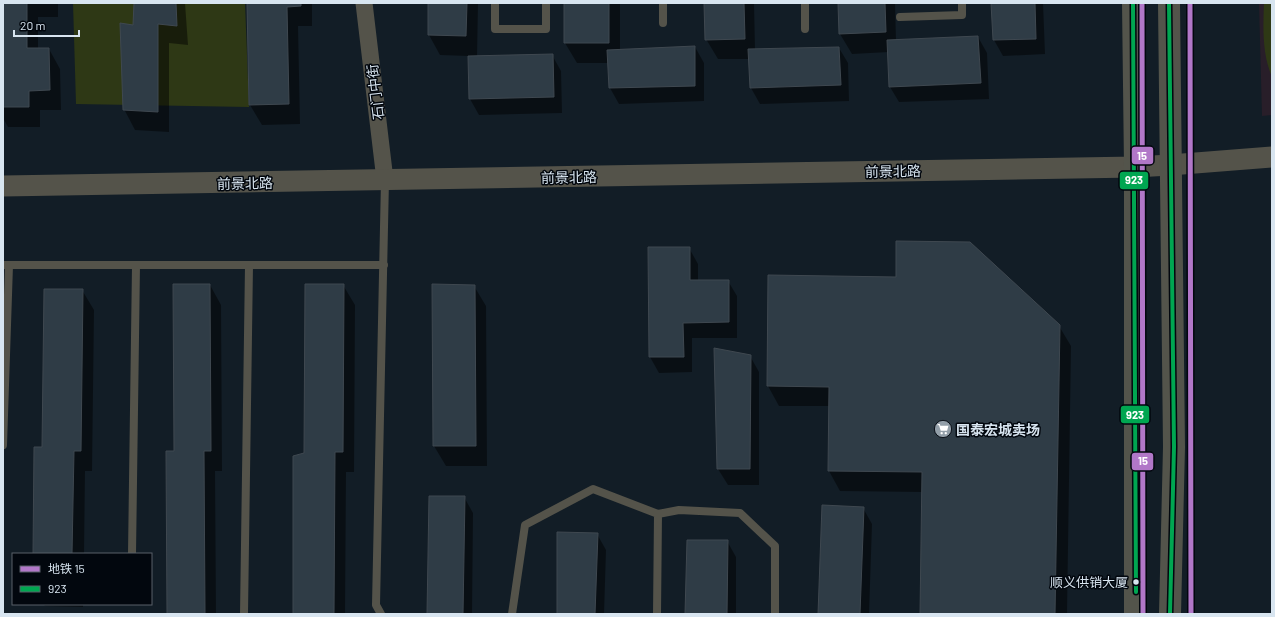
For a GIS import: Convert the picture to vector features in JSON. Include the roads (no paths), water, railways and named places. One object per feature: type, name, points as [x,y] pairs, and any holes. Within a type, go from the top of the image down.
[{"type":"main road","points":[[1133,3],[1135,167],[1135,614]]},
{"type":"main road","points":[[1169,3],[1174,447],[1170,614]]},
{"type":"street","name":"石门中街","points":[[364,3],[385,180]]},
{"type":"street","name":"前景北路","points":[[3,186],[1135,167],[1272,157]]},
{"type":"lane","points":[[495,3],[495,29],[546,29],[546,3]]},
{"type":"lane","points":[[663,3],[663,23]]},
{"type":"lane","points":[[805,3],[805,29]]},
{"type":"lane","points":[[900,17],[962,15],[962,3]]},
{"type":"lane","points":[[381,614],[376,604],[385,180]]},
{"type":"lane","points":[[3,445],[6,265],[384,265]]},
{"type":"lane","points":[[132,553],[136,265]]},
{"type":"lane","points":[[244,614],[249,265]]},
{"type":"lane","points":[[512,614],[525,525],[593,489],[658,514],[678,510],[740,513],[775,546],[775,614]]},
{"type":"lane","points":[[657,614],[658,514]]},
{"type":"metro line","name":"15","points":[[1142,3],[1143,614]]},
{"type":"metro line","name":"15","points":[[1190,3],[1191,614]]},
{"type":"place","name":"国泰宏城卖场","points":[[943,429]]},
{"type":"place","name":"顺义供销大厦","points":[[1136,582]]}]
